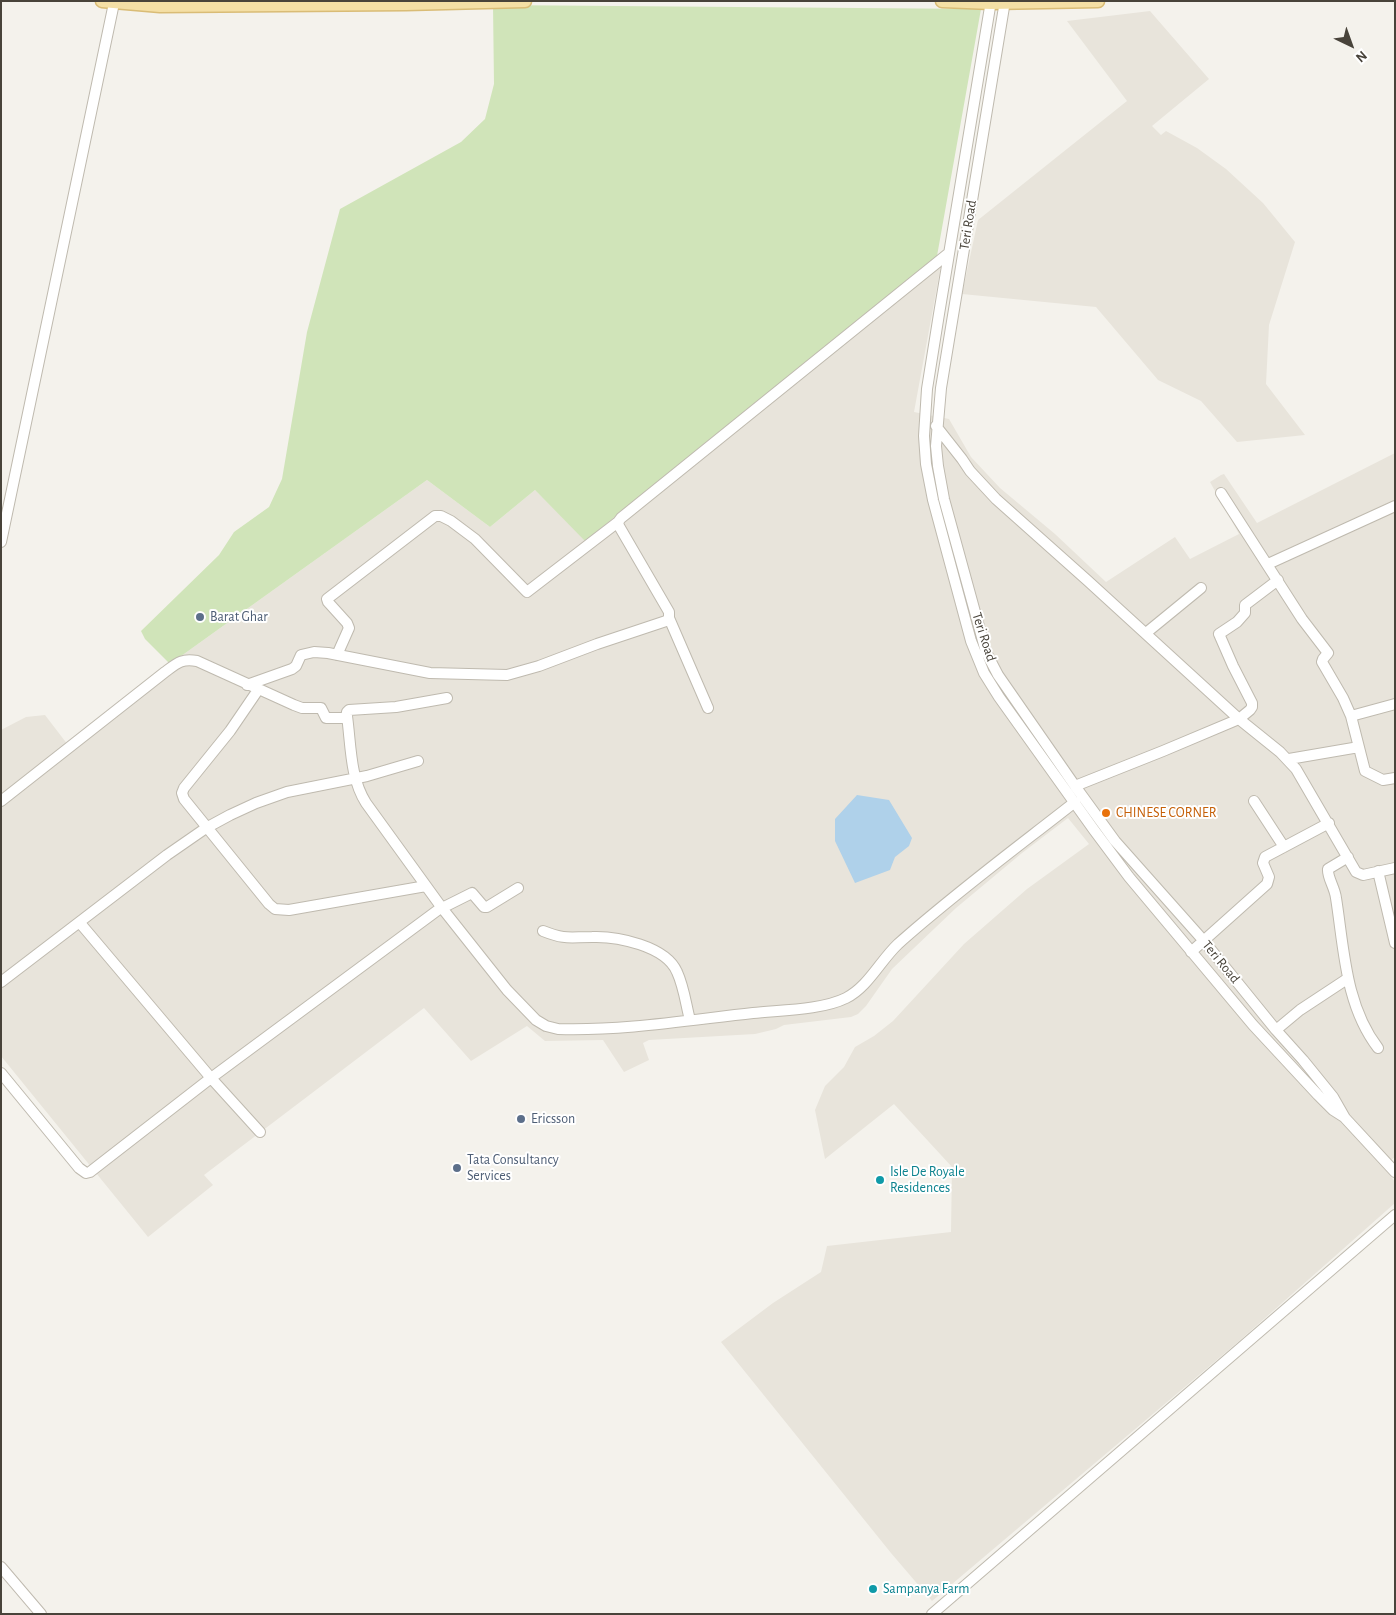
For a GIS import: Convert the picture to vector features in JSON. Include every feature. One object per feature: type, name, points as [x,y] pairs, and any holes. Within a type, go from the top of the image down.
[{"type":"main road","points":[[108,2],[160,6],[525,1]]},
{"type":"main road","points":[[942,1],[1098,1]]},
{"type":"street","points":[[1,542],[108,2]]},
{"type":"street","points":[[998,2],[949,253],[927,389],[925,415],[925,451],[928,478],[971,641],[989,682],[1058,770],[1075,802],[1114,858],[1253,1025],[1332,1110],[1344,1118]]},
{"type":"street","name":"Teri Road","points":[[998,2],[941,388],[936,446],[944,500],[986,652],[998,675],[1058,770],[1075,786],[1115,841],[1203,940],[1276,1030],[1303,1060],[1333,1097],[1344,1118],[1395,1171]]},
{"type":"street","points":[[337,655],[348,628],[347,624],[327,599],[435,516],[441,516],[464,530],[527,592],[618,522],[842,338],[949,253]]},
{"type":"street","points":[[925,415],[970,471],[996,499],[1239,719],[1289,760],[1358,874],[1363,875],[1395,868]]},
{"type":"street","points":[[1221,493],[1302,618],[1328,653],[1322,662],[1351,716],[1365,771],[1384,780],[1395,778]]},
{"type":"street","points":[[1268,564],[1395,506]]},
{"type":"street","points":[[618,522],[668,612],[708,708]]},
{"type":"street","points":[[1075,786],[1239,719],[1250,710],[1252,703],[1233,666],[1220,634],[1237,622],[1245,613],[1245,605],[1278,580]]},
{"type":"street","points":[[1146,633],[1201,588]]},
{"type":"street","points":[[247,685],[292,669],[296,666],[299,657],[304,653],[314,652],[430,673],[507,675],[540,666],[597,644],[666,621],[669,618]]},
{"type":"street","points":[[1,801],[177,663],[187,659],[197,661],[298,707],[321,708],[326,718],[345,718],[347,716]]},
{"type":"street","points":[[258,690],[182,793],[206,828],[269,904],[275,909],[298,909],[426,886]]},
{"type":"street","points":[[447,698],[396,707],[349,710],[347,716],[355,778],[366,803],[442,908],[507,990],[527,1012],[546,1026],[558,1029],[646,1025],[802,1008],[845,999],[864,984],[898,944],[955,896],[1075,802]]},
{"type":"street","points":[[1351,716],[1395,704]]},
{"type":"street","points":[[1289,760],[1360,747]]},
{"type":"street","points":[[1,982],[206,828],[244,808],[272,797],[298,789],[368,776],[418,761]]},
{"type":"street","points":[[1254,801],[1284,847]]},
{"type":"street","points":[[1191,952],[1267,884],[1269,876],[1263,863],[1265,857],[1328,823]]},
{"type":"street","points":[[1348,857],[1328,869],[1328,871],[1336,896],[1347,979],[1367,1031],[1378,1048]]},
{"type":"street","points":[[1378,871],[1395,942]]},
{"type":"street","points":[[1,1073],[79,1168],[86,1173],[94,1169],[211,1078],[442,908],[472,893],[484,907],[487,907],[518,888]]},
{"type":"street","points":[[80,923],[211,1078],[260,1132]]},
{"type":"street","points":[[543,931],[566,938],[617,938],[662,955],[668,959],[677,971],[690,1020]]},
{"type":"street","points":[[1276,1030],[1323,993],[1347,979]]},
{"type":"street","points":[[932,1614],[1395,1215]]},
{"type":"street","points":[[1,1567],[40,1614]]},
{"type":"shaded area","points":[[1150,11],[1209,79],[1152,126],[1161,135],[1166,131],[1197,148],[1226,169],[1263,203],[1295,242],[1269,325],[1266,384],[1305,435],[1237,442],[1201,401],[1158,380],[1096,307],[962,294],[978,220],[1127,101],[1067,21]]},
{"type":"shaded area","points":[[943,254],[914,412],[949,419],[971,457],[1000,488],[1055,534],[1106,582],[1175,537],[1190,559],[1239,534],[1210,482],[1221,475],[1224,474],[1257,523],[1395,453],[1395,1157],[1383,1166],[1395,1182],[1395,1203],[1238,1342],[932,1601],[721,1342],[773,1303],[821,1272],[827,1246],[951,1232],[952,1167],[894,1104],[825,1159],[815,1110],[825,1086],[844,1067],[855,1047],[874,1036],[893,1021],[964,944],[1027,889],[1089,844],[1068,818],[1022,853],[956,908],[892,969],[866,1006],[858,1014],[851,1017],[784,1025],[755,1034],[649,1040],[643,1043],[649,1060],[624,1072],[603,1040],[545,1041],[527,1026],[471,1061],[424,1008],[204,1175],[213,1185],[148,1237],[1,1056],[1,730],[26,717],[45,715],[68,745],[170,664],[427,480],[490,527],[535,490],[585,540],[937,256]]},
{"type":"green space","points":[[493,5],[981,9],[937,256],[585,541],[535,490],[490,527],[427,480],[170,664],[145,639],[141,631],[219,555],[234,532],[269,507],[282,479],[307,332],[340,209],[461,142],[485,119],[494,84]]},
{"type":"water","points":[[857,795],[889,800],[912,838],[909,846],[895,857],[890,870],[855,883],[835,841],[835,819]]},
{"type":"place","name":"Barat Ghar","points":[[200,617]]},
{"type":"place","name":"CHINESE CORNER","points":[[1106,813]]},
{"type":"place","name":"Ericsson","points":[[521,1119]]},
{"type":"place","name":"Tata Consultancy Services","points":[[457,1168]]},
{"type":"place","name":"Isle De Royale Residences","points":[[880,1180]]},
{"type":"place","name":"Sampanya Farm","points":[[873,1589]]}]
